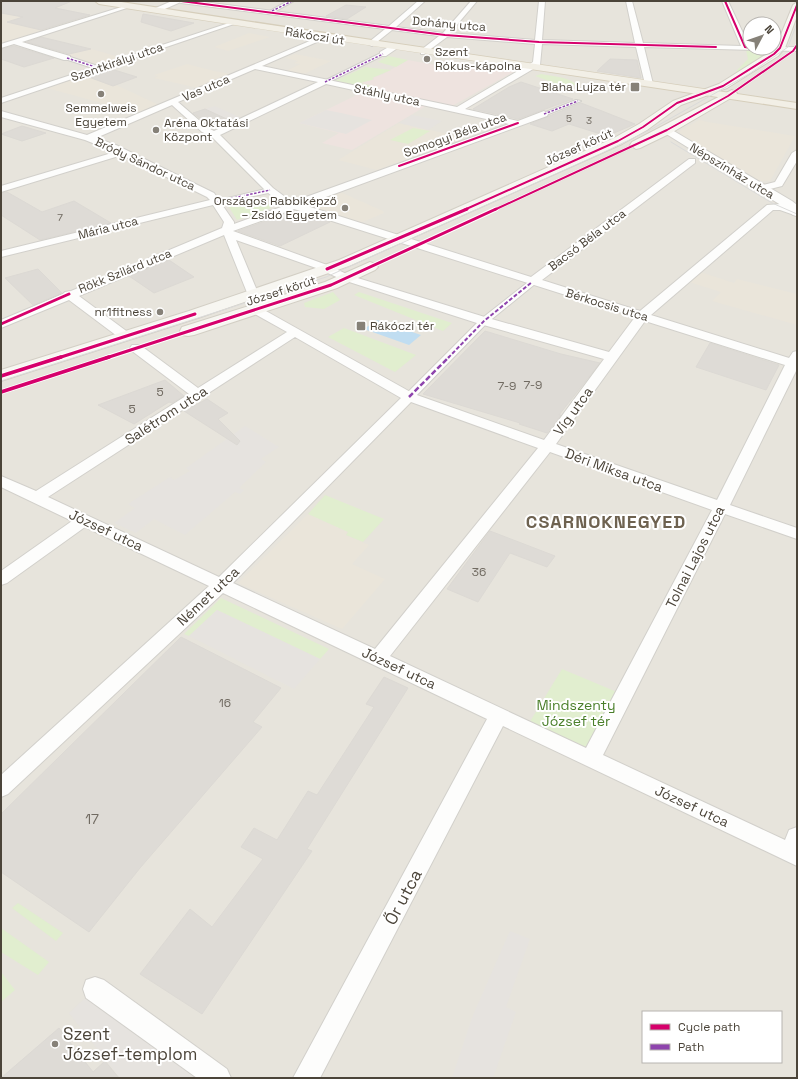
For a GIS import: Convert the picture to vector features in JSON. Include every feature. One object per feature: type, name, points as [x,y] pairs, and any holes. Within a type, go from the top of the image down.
[{"type":"main road","name":"Rákóczi út","points":[[99,1],[324,38],[395,47],[531,68],[566,76],[797,106]]},
{"type":"main road","points":[[782,42],[795,18],[797,5]]},
{"type":"main road","name":"József körút","points":[[1,376],[257,310],[347,278],[417,244],[667,130],[728,96],[796,47]]},
{"type":"main road","name":"József körút","points":[[1,392],[252,293],[326,269],[400,239],[623,138],[643,127],[677,103],[723,86],[769,56]]},
{"type":"main road","name":"Rákóczi út","points":[[531,68],[550,69],[649,84],[702,94]]},
{"type":"street","points":[[155,10],[180,1]]},
{"type":"street","name":"Dohány utca","points":[[180,1],[390,28],[539,42],[742,48]]},
{"type":"street","points":[[244,25],[292,1]]},
{"type":"street","points":[[372,44],[422,1]]},
{"type":"street","points":[[424,52],[445,34],[474,1]]},
{"type":"street","points":[[458,110],[531,68],[537,63],[542,1]]},
{"type":"street","points":[[629,1],[649,84]]},
{"type":"street","points":[[725,1],[742,36]]},
{"type":"street","points":[[1,46],[130,6]]},
{"type":"street","name":"Szentkirályi utca","points":[[1,101],[234,23]]},
{"type":"street","name":"Vas utca","points":[[88,138],[324,38]]},
{"type":"street","points":[[15,42],[99,68]]},
{"type":"street","points":[[214,134],[325,82],[395,47]]},
{"type":"street","points":[[782,50],[796,47]]},
{"type":"street","name":"Stáhly utca","points":[[256,67],[518,123]]},
{"type":"street","name":"Somogyi Béla utca","points":[[228,232],[291,205],[578,101]]},
{"type":"street","points":[[173,102],[205,130],[214,134],[270,190],[291,205]]},
{"type":"street","name":"Bródy Sándor utca","points":[[1,114],[88,138],[123,152],[211,196],[229,222],[228,232],[252,293]]},
{"type":"street","name":"Népszínház utca","points":[[667,130],[762,188],[797,212]]},
{"type":"street","points":[[1,189],[123,152]]},
{"type":"street","points":[[762,188],[779,184],[793,167],[797,153]]},
{"type":"street","name":"Bacsó Béla utca","points":[[484,322],[532,282],[692,161]]},
{"type":"street","points":[[215,202],[270,190]]},
{"type":"street","name":"Mária utca","points":[[1,254],[215,202]]},
{"type":"street","name":"Bérkocsis utca","points":[[291,205],[532,282],[796,362]]},
{"type":"street","name":"Víg utca","points":[[378,658],[547,446],[642,316],[771,207],[781,207],[797,212]]},
{"type":"street","points":[[228,232],[347,278],[484,322],[612,357]]},
{"type":"street","name":"Rökk Szilárd utca","points":[[1,324],[69,294],[228,232]]},
{"type":"street","points":[[69,294],[198,394]]},
{"type":"street","points":[[257,310],[409,397],[484,322]]},
{"type":"street","name":"Salétrom utca","points":[[36,498],[295,332]]},
{"type":"street","name":"Tolnai Lajos utca","points":[[591,758],[685,580],[720,508],[796,362]]},
{"type":"street","name":"Déri Miksa utca","points":[[409,397],[797,534]]},
{"type":"street","name":"Német utca","points":[[1,788],[222,584],[409,397]]},
{"type":"street","name":"József utca","points":[[1,481],[591,758],[795,849]]},
{"type":"street","points":[[1,579],[84,520]]},
{"type":"street","name":"Őr utca","points":[[306,1078],[499,715]]},
{"type":"street","points":[[95,989],[218,1078]]},
{"type":"shaded area","points":[[1,1],[797,1],[797,1078],[1,1078]]},
{"type":"shaded area","points":[[67,1],[71,2],[56,9],[93,16],[1,44],[1,13]]},
{"type":"shaded area","points":[[249,33],[270,37],[228,51],[214,47]]},
{"type":"shaded area","points":[[73,45],[123,58],[102,66],[53,50]]},
{"type":"shaded area","points":[[295,54],[331,61],[302,75],[284,72],[300,64],[294,63],[298,61],[286,58]]},
{"type":"shaded area","points":[[408,60],[435,65],[446,60],[515,71],[452,106],[424,105],[426,106],[352,150],[322,143],[339,133],[299,123],[361,93],[421,105],[427,101],[369,89],[373,87],[360,83],[374,79],[371,78],[383,74]]},
{"type":"shaded area","points":[[187,64],[231,74],[205,83],[207,84],[198,88],[154,78],[158,76],[154,75]]},
{"type":"shaded area","name":"Semmelweis Egyetem","points":[[85,76],[113,86],[116,85],[159,105],[138,113],[47,88]]},
{"type":"shaded area","points":[[215,106],[242,118],[233,122],[205,109]]},
{"type":"shaded area","points":[[326,110],[372,120],[346,134],[299,123]]},
{"type":"shaded area","points":[[412,115],[442,121],[428,130],[399,123]]},
{"type":"shaded area","points":[[699,120],[795,136],[770,181],[758,181],[680,135],[680,131]]},
{"type":"shaded area","points":[[399,123],[465,138],[377,170],[338,160]]},
{"type":"shaded area","name":"Országos Rabbiképző – Zsidó Egyetem","points":[[340,192],[383,211],[384,213],[360,223],[311,207],[312,203],[333,197],[331,196]]},
{"type":"shaded area","points":[[700,272],[734,283],[737,279],[797,294],[797,325],[712,301],[721,292],[689,282]]},
{"type":"shaded area","points":[[245,426],[279,447],[261,459],[266,462],[239,488],[244,490],[240,494],[235,492],[185,535],[154,519],[136,533],[114,523],[135,508],[128,504],[170,477],[174,480],[190,471],[186,468]]},
{"type":"shaded area","points":[[308,514],[348,532],[346,535],[369,545],[352,564],[385,579],[342,629],[238,583]]},
{"type":"shaded area","points":[[217,610],[320,659],[294,689],[189,636]]},
{"type":"shaded area","points":[[510,931],[530,939],[506,1007],[516,1012],[493,1078],[452,1078],[473,1015]]},
{"type":"shaded area","points":[[95,989],[218,1078],[120,1078],[69,1013]]},
{"type":"green space","points":[[388,56],[408,60],[396,67],[378,62]]},
{"type":"green space","points":[[747,56],[768,56],[738,74],[736,71],[748,59]]},
{"type":"green space","points":[[365,67],[391,70],[372,78],[374,79],[372,80],[361,83],[373,86],[369,89],[335,81]]},
{"type":"green space","points":[[541,74],[570,80],[576,85],[563,86],[535,76]]},
{"type":"green space","points":[[413,128],[430,131],[408,144],[390,140]]},
{"type":"green space","points":[[253,197],[261,204],[267,202],[271,208],[237,220],[227,204]]},
{"type":"green space","points":[[333,292],[340,300],[324,309],[305,307],[304,303]]},
{"type":"green space","points":[[359,292],[452,323],[443,331],[354,295]]},
{"type":"green space","points":[[344,328],[416,355],[395,372],[328,337]]},
{"type":"green space","points":[[325,495],[384,519],[363,542],[346,535],[348,532],[308,514]]},
{"type":"green space","points":[[221,598],[329,649],[320,659],[217,610],[189,636],[184,634]]},
{"type":"green space","name":"Mindszenty József tér","points":[[562,669],[624,695],[591,758],[526,728]]},
{"type":"green space","points":[[18,903],[63,933],[56,941],[12,908]]},
{"type":"green space","points":[[1,928],[49,962],[38,975],[1,952]]},
{"type":"green space","points":[[1,972],[15,990],[1,1002]]},
{"type":"water","points":[[377,320],[421,335],[409,345],[364,329]]},
{"type":"building","points":[[1,1],[72,1],[55,8],[90,15],[41,30],[7,22],[23,17],[1,13]]},
{"type":"building","points":[[346,5],[366,7],[347,19],[326,16]]},
{"type":"building","points":[[143,14],[194,23],[171,31],[141,22]]},
{"type":"building","points":[[41,37],[91,49],[69,54],[27,42]]},
{"type":"building","points":[[14,46],[54,58],[24,67],[1,59],[1,49]]},
{"type":"building","points":[[610,59],[637,60],[641,78],[597,71]]},
{"type":"building","points":[[108,68],[137,77],[113,86],[86,76]]},
{"type":"building","points":[[521,82],[573,99],[518,119],[473,109],[509,87]]},
{"type":"building","points":[[581,103],[635,124],[607,136],[569,124],[552,131],[530,124]]},
{"type":"building","points":[[205,109],[231,121],[214,129],[193,113]]},
{"type":"building","points":[[22,126],[46,133],[22,141],[1,134]]},
{"type":"building","points":[[7,192],[42,212],[74,201],[111,223],[40,240],[1,215],[1,193]]},
{"type":"building","points":[[294,211],[330,222],[280,246],[238,231]]},
{"type":"building","points":[[169,260],[194,277],[154,293],[129,276]]},
{"type":"building","points":[[38,269],[62,293],[33,305],[5,278]]},
{"type":"building","points":[[485,331],[561,354],[600,363],[559,415],[561,415],[547,433],[519,424],[520,423],[423,394]]},
{"type":"building","points":[[710,343],[779,365],[766,390],[696,367]]},
{"type":"building","points":[[165,380],[184,396],[172,403],[169,402],[134,424],[98,405]]},
{"type":"building","points":[[207,399],[228,413],[218,419],[240,441],[237,445],[184,411]]},
{"type":"building","points":[[490,531],[555,556],[547,567],[510,553],[478,602],[447,589]]},
{"type":"building","points":[[181,637],[281,688],[253,722],[262,727],[140,868],[89,932],[1,872],[1,814]]},
{"type":"building","points":[[384,677],[408,688],[307,849],[312,851],[202,1014],[140,974],[190,909],[212,927],[263,859],[241,847],[254,828],[277,840],[308,791],[317,795],[374,707],[366,704]]},
{"type":"building","name":"Szent József-templom","points":[[59,1028],[93,1072],[105,1061],[119,1078],[1,1078]]},
{"type":"tram line","points":[[1,381],[326,277],[600,154],[650,130],[749,74],[788,47],[797,23]]},
{"type":"tram line","points":[[671,142],[772,203],[797,214]]},
{"type":"marked path","points":[[272,11],[292,1]]},
{"type":"marked path","points":[[325,82],[383,54]]},
{"type":"marked path","points":[[67,58],[99,68]]},
{"type":"marked path","points":[[544,114],[578,101]]},
{"type":"marked path","points":[[215,202],[270,190]]},
{"type":"marked path","points":[[409,397],[484,321],[532,282]]},
{"type":"cycle path","points":[[181,1],[445,35],[539,42],[716,47]]},
{"type":"cycle path","points":[[725,1],[742,40]]},
{"type":"cycle path","points":[[327,269],[400,239],[618,141],[643,127],[677,103],[723,86],[774,54],[780,48],[797,5]]},
{"type":"cycle path","points":[[1,392],[331,285],[667,130],[728,96],[793,51],[797,45]]},
{"type":"cycle path","points":[[399,166],[518,123]]},
{"type":"cycle path","points":[[1,324],[69,294]]},
{"type":"cycle path","points":[[1,376],[195,314]]},
{"type":"place","name":"Szent Rókus-kápolna","points":[[427,59]]},
{"type":"place","name":"Blaha Lujza tér","points":[[635,87]]},
{"type":"place","name":"Semmelweis Egyetem","points":[[101,94]]},
{"type":"place","name":"Aréna Oktatási Központ","points":[[156,130]]},
{"type":"place","name":"Országos Rabbiképző – Zsidó Egyetem","points":[[345,208]]},
{"type":"place","name":"nr1fitness","points":[[160,312]]},
{"type":"place","name":"Rákóczi tér","points":[[361,326]]},
{"type":"place","name":"Szent József-templom","points":[[55,1044]]},
{"type":"district","name":"CSARNOKNEGYED","points":[[606,521]]}]
